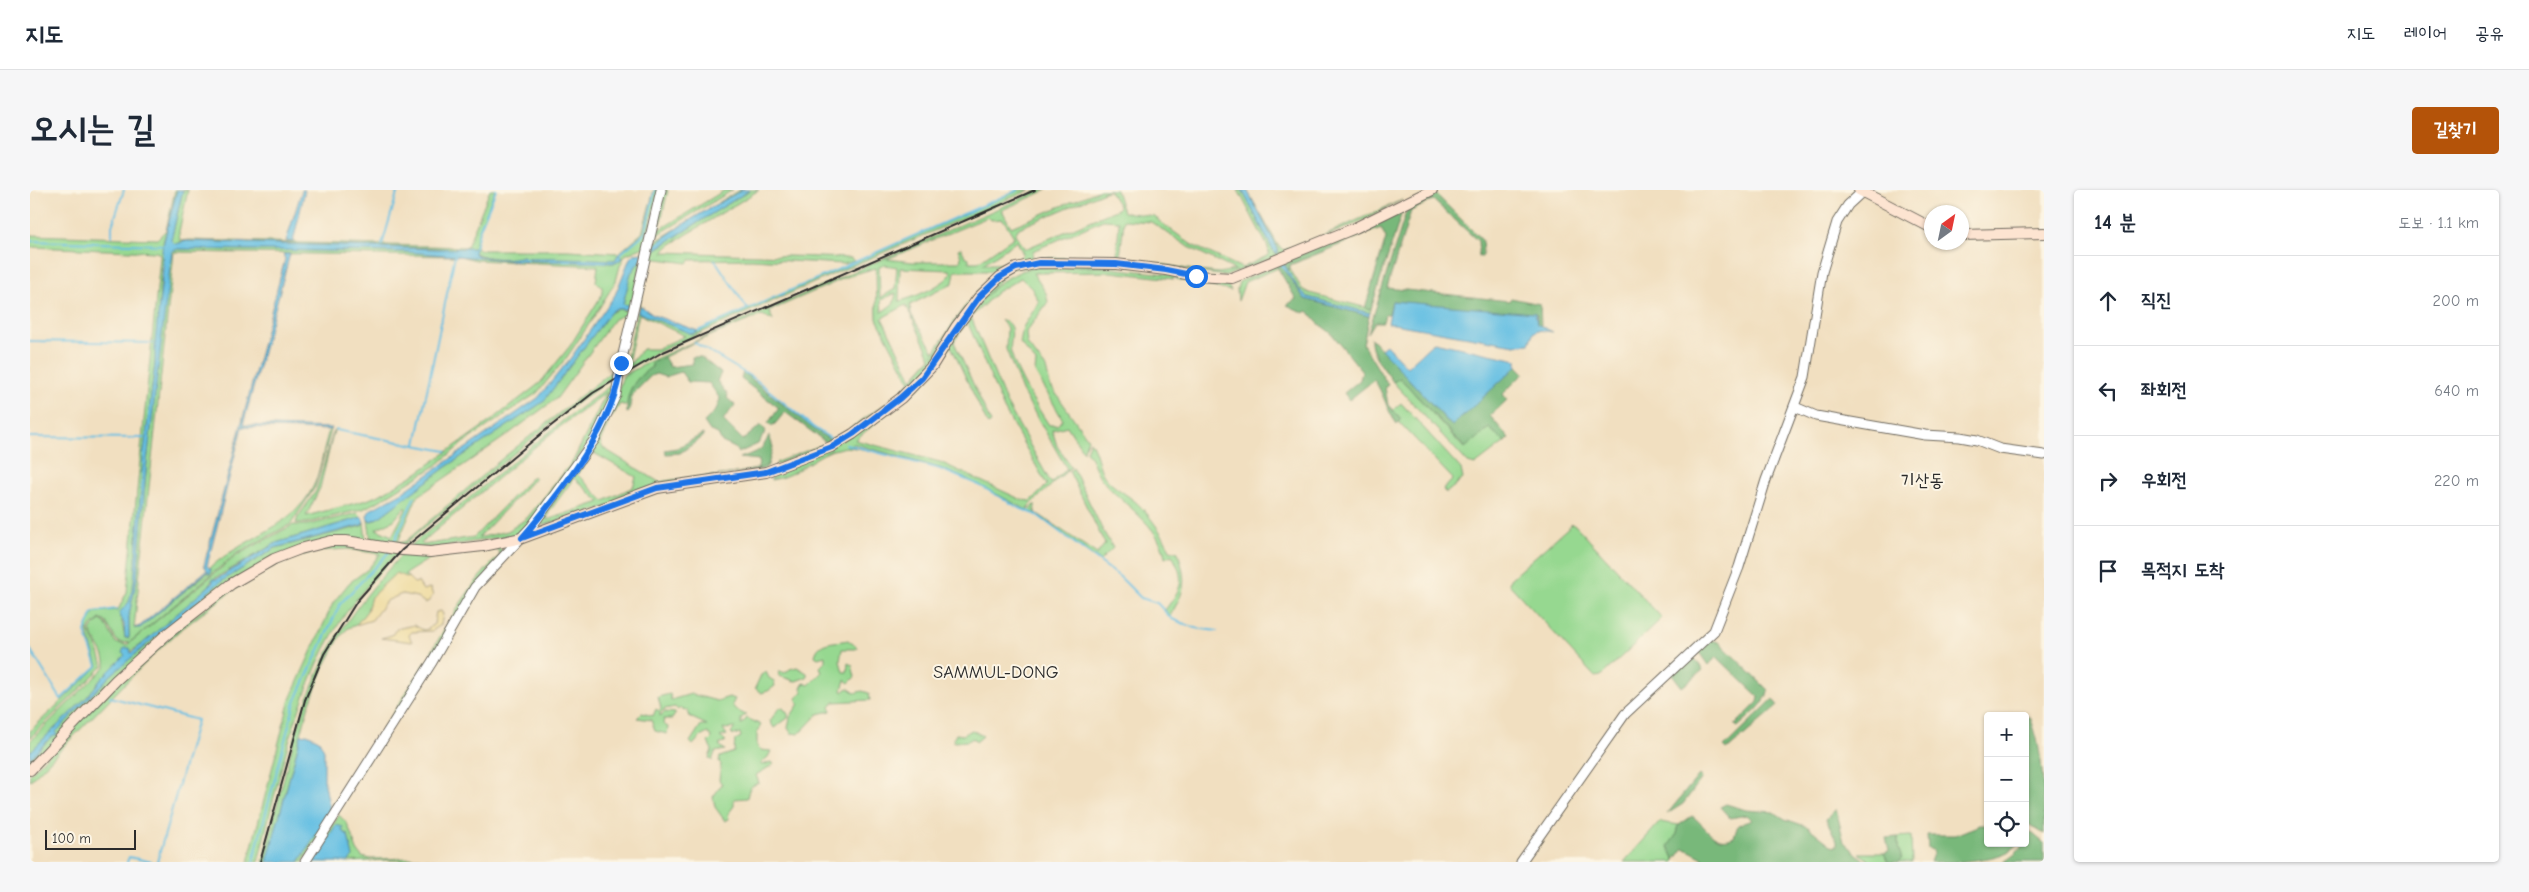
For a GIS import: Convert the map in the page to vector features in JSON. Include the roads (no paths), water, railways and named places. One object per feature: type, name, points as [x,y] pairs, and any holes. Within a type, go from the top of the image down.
[{"type":"main road","points":[[30,770],[110,687],[167,634],[231,584],[274,559],[300,549],[330,541],[346,541],[402,550],[430,552],[522,538],[657,488],[766,472],[832,447],[877,416],[922,378],[979,297],[1000,277],[1016,268],[1039,263],[1116,264],[1206,277],[1232,278],[1355,228],[1432,190]]},
{"type":"main road","points":[[1861,191],[1924,224]]},
{"type":"main road","points":[[1969,235],[2044,233]]},
{"type":"street","points":[[305,862],[432,662],[470,595],[487,572],[522,538],[595,439],[616,395],[621,363],[661,190]]},
{"type":"street","points":[[1521,862],[1625,714],[1714,631],[1739,567],[1766,480],[1795,406],[1808,366],[1822,272],[1834,230],[1848,205],[1861,191]]},
{"type":"street","points":[[1795,406],[1816,416],[1925,435],[1968,439],[2000,449],[2044,455]]},
{"type":"water","points":[[177,190],[183,190],[171,240],[175,244],[187,241],[437,249],[475,248],[474,254],[492,258],[523,256],[526,258],[615,260],[619,253],[622,259],[613,263],[508,260],[406,252],[178,249],[172,251],[146,471],[137,578],[129,615],[129,638],[125,638],[124,624],[119,613],[129,602],[134,582],[143,458],[155,364],[155,342],[163,268],[162,249]]},
{"type":"water","points":[[302,190],[305,190],[293,242],[286,241]]},
{"type":"water","points":[[742,190],[750,190],[651,252],[656,245],[677,228]]},
{"type":"water","points":[[1242,190],[1247,190],[1278,249],[1278,254],[1274,252]]},
{"type":"water","points":[[642,253],[642,258],[631,273],[623,304],[628,305],[629,309],[615,309],[610,313],[543,402],[446,467],[381,516],[372,521],[368,520],[367,516],[370,510],[403,492],[538,398],[570,359],[615,295],[630,258],[634,254]]},
{"type":"water","points":[[283,254],[290,254],[243,425],[332,428],[331,430],[242,427],[207,566],[211,569],[211,573],[209,574],[208,571],[140,628],[134,628],[140,626],[207,570],[204,565],[285,259]]},
{"type":"water","points":[[1283,262],[1298,288],[1308,297],[1370,313],[1369,316],[1305,299],[1279,263]]},
{"type":"water","points":[[1392,301],[1535,313],[1537,324],[1553,332],[1538,330],[1533,333],[1529,344],[1515,345],[1388,323]]},
{"type":"water","points":[[641,306],[653,315],[698,331],[692,334],[637,312]]},
{"type":"water","points":[[1434,342],[1517,360],[1517,366],[1452,426],[1381,349],[1386,345],[1407,367]]},
{"type":"water","points":[[362,517],[364,522],[362,525],[275,548],[219,583],[110,676],[56,732],[57,735],[50,738],[30,759],[30,752],[87,697],[102,678],[125,655],[122,653],[124,648],[130,648],[131,653],[134,651],[209,586],[213,582],[212,579],[217,579],[276,543]]},
{"type":"water","points":[[307,734],[319,740],[324,750],[324,780],[330,809],[326,819],[299,862],[267,862],[301,735]]},
{"type":"water","points":[[336,825],[343,827],[342,831],[348,835],[353,857],[348,862],[312,862]]},
{"type":"waterway","points":[[112,236],[112,226],[124,190]]},
{"type":"waterway","points":[[382,245],[398,190]]},
{"type":"waterway","points":[[475,248],[479,231],[496,190]]},
{"type":"waterway","points":[[620,254],[645,233],[655,190]]},
{"type":"waterway","points":[[698,331],[1018,190]]},
{"type":"waterway","points":[[30,241],[165,245]]},
{"type":"waterway","points":[[416,444],[455,255]]},
{"type":"waterway","points":[[715,260],[747,308]]},
{"type":"waterway","points":[[30,341],[153,343]]},
{"type":"waterway","points":[[695,343],[755,379],[813,427],[833,440]]},
{"type":"waterway","points":[[336,430],[446,451]]},
{"type":"waterway","points":[[30,437],[144,438]]},
{"type":"waterway","points":[[846,444],[940,469],[979,485],[1019,508],[1037,515],[1120,577],[1141,598],[1157,603],[1172,619],[1195,628],[1217,631]]},
{"type":"waterway","points":[[393,544],[414,498]]},
{"type":"waterway","points":[[253,862],[295,702],[340,604],[389,552]]},
{"type":"waterway","points":[[30,649],[61,699],[97,666],[85,632],[93,612],[117,609]]},
{"type":"waterway","points":[[110,697],[197,720],[157,862]]},
{"type":"waterway","points":[[127,862],[129,857],[152,862]]},
{"type":"railway","points":[[260,862],[305,700],[324,654],[357,601],[402,550],[593,393],[661,353],[1035,190]]},
{"type":"district","name":"기산동","points":[[1922,480]]},
{"type":"district","name":"SAMMUL-DONG","points":[[996,672]]}]
